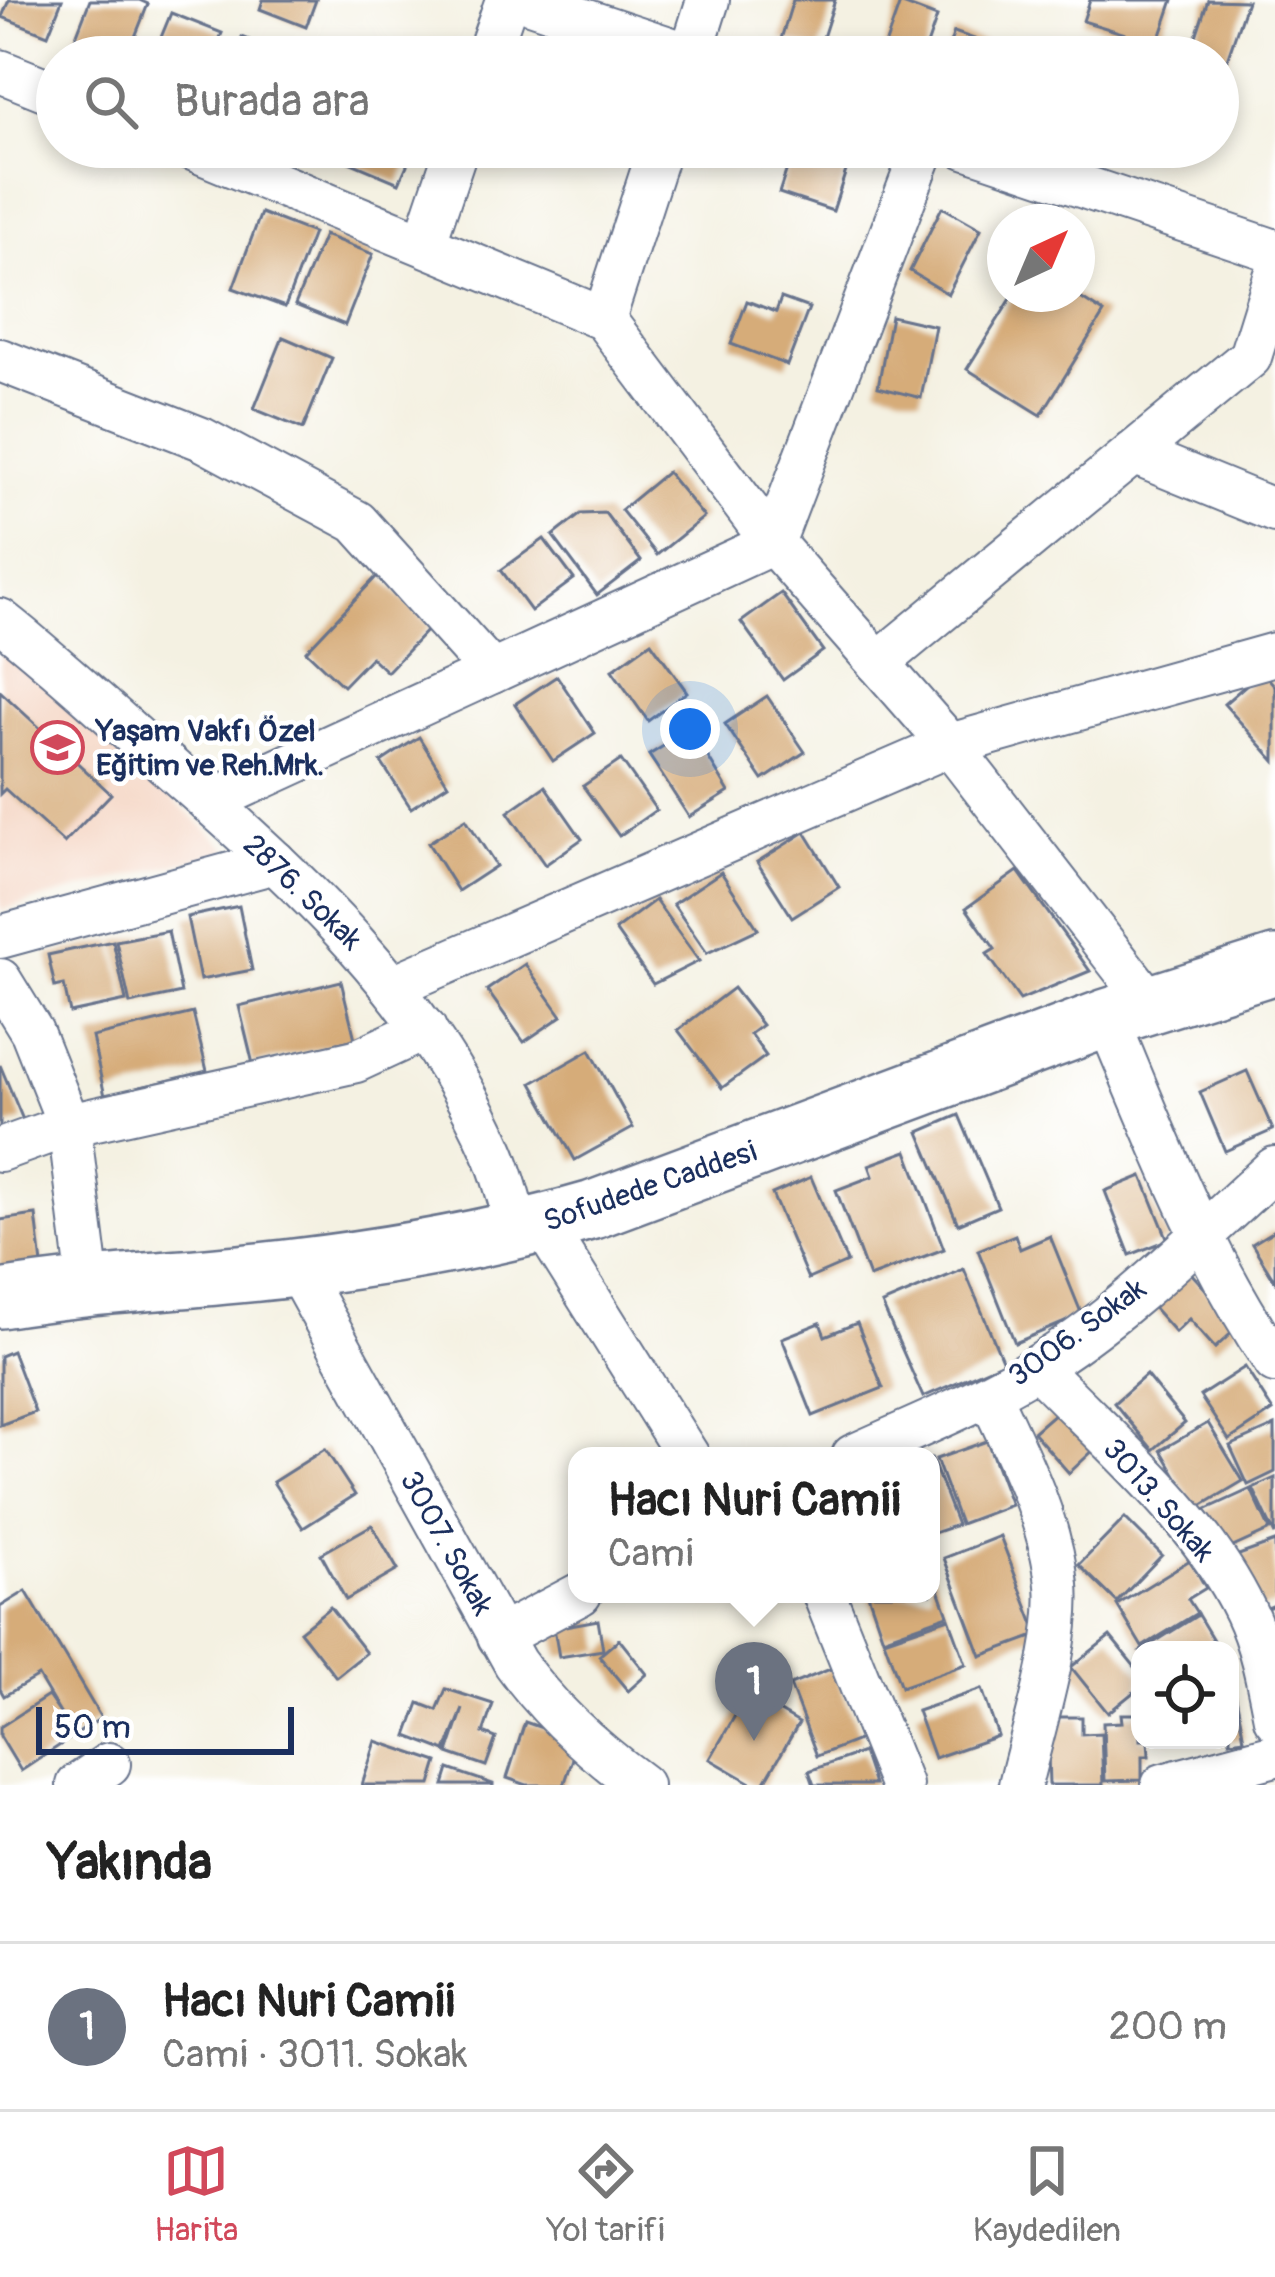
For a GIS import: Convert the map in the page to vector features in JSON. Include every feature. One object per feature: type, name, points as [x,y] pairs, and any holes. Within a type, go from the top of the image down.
[{"type":"main road","name":"Sofudede Caddesi","points":[[0,1299],[89,1286],[296,1268],[530,1227],[593,1210],[1129,1011],[1275,965]]},
{"type":"street","points":[[494,36],[507,0]]},
{"type":"street","points":[[524,0],[632,36]]},
{"type":"street","points":[[698,36],[708,0]]},
{"type":"street","points":[[0,71],[36,86]]},
{"type":"street","points":[[240,168],[604,319],[772,543],[950,745],[1129,1011],[1199,1237],[1222,1282],[1275,1362]]},
{"type":"street","points":[[424,242],[450,168]]},
{"type":"street","points":[[604,319],[653,168]]},
{"type":"street","points":[[209,802],[772,543],[916,168]]},
{"type":"street","points":[[1027,168],[1275,251]]},
{"type":"street","points":[[878,663],[1250,356],[1275,277]]},
{"type":"street","points":[[0,360],[202,439],[357,522],[492,672]]},
{"type":"street","points":[[1133,453],[1275,511]]},
{"type":"street","name":"2876. Sokak","points":[[0,620],[209,802],[362,947],[425,1029],[462,1087],[530,1227],[682,1447]]},
{"type":"street","points":[[393,986],[950,745],[1275,654]]},
{"type":"street","points":[[0,937],[275,862]]},
{"type":"street","points":[[0,980],[32,1032],[69,1125],[89,1286]]},
{"type":"street","points":[[0,1150],[69,1125],[356,1061],[425,1029]]},
{"type":"street","name":"3006. Sokak","points":[[873,1447],[989,1394],[1084,1335],[1275,1168]]},
{"type":"street","name":"3007. Sokak","points":[[296,1268],[499,1637],[536,1693],[641,1785]]},
{"type":"street","name":"3013. Sokak","points":[[1037,1367],[1186,1521],[1215,1562],[1246,1612],[1275,1718]]},
{"type":"street","points":[[989,1394],[1023,1469],[1058,1587],[1054,1634],[1020,1785]]},
{"type":"street","points":[[499,1637],[568,1600]]},
{"type":"street","points":[[828,1603],[901,1785]]},
{"type":"street","points":[[1163,1785],[1275,1755]]},
{"type":"shaded area","name":"Yaşam Vakfı Özel Eğitim ve Reh.Mrk.","points":[[0,646],[230,850],[0,910]]},
{"type":"building","points":[[9,0],[62,0],[48,35],[2,17]]},
{"type":"building","points":[[90,0],[148,4],[135,36],[76,36]]},
{"type":"building","points":[[263,0],[316,0],[306,27],[260,9]]},
{"type":"building","points":[[793,0],[835,0],[823,36],[782,36]]},
{"type":"building","points":[[1090,0],[1173,0],[1161,36],[1132,36],[1083,21]]},
{"type":"building","points":[[1208,0],[1247,1],[1235,36],[1196,36]]},
{"type":"building","points":[[900,3],[937,17],[930,36],[888,36]]},
{"type":"building","points":[[171,13],[222,33],[221,36],[162,36]]},
{"type":"building","points":[[363,168],[406,168],[399,183]]},
{"type":"building","points":[[787,168],[847,168],[833,211],[779,193]]},
{"type":"building","points":[[942,207],[981,229],[948,294],[910,271]]},
{"type":"building","points":[[261,213],[313,233],[285,307],[233,288]]},
{"type":"building","points":[[324,235],[373,254],[345,325],[295,305]]},
{"type":"building","points":[[781,298],[809,308],[787,365],[731,344],[747,301],[776,312]]},
{"type":"building","points":[[1095,307],[1104,313],[1041,415],[967,369],[1003,312],[1095,312]]},
{"type":"building","points":[[891,316],[935,326],[921,398],[878,387]]},
{"type":"building","points":[[283,337],[332,358],[303,429],[254,409]]},
{"type":"building","points":[[667,472],[704,517],[657,555],[621,510]]},
{"type":"building","points":[[605,513],[641,561],[597,595],[553,536],[581,514]]},
{"type":"building","points":[[544,539],[574,579],[531,611],[501,570]]},
{"type":"building","points":[[378,575],[431,626],[387,672],[371,657],[343,686],[306,651]]},
{"type":"building","points":[[781,593],[823,651],[783,680],[741,622]]},
{"type":"building","points":[[651,642],[687,692],[648,721],[612,670]]},
{"type":"building","points":[[1262,671],[1275,686],[1275,761],[1224,704]]},
{"type":"building","points":[[557,676],[595,733],[553,761],[515,704]]},
{"type":"building","points":[[0,691],[111,794],[64,843],[5,789],[0,794]]},
{"type":"building","points":[[767,696],[805,752],[763,780],[725,724]]},
{"type":"building","points":[[691,729],[729,792],[689,817],[649,755]]},
{"type":"building","points":[[419,737],[448,784],[411,808],[381,762]]},
{"type":"building","points":[[621,760],[656,810],[619,836],[583,786]]},
{"type":"building","points":[[545,786],[582,839],[545,865],[508,812]]},
{"type":"building","points":[[466,819],[496,866],[458,891],[428,843]]},
{"type":"building","points":[[805,832],[839,887],[792,917],[757,862]]},
{"type":"building","points":[[1018,871],[1090,971],[1020,1000],[987,954],[995,949],[966,908]]},
{"type":"building","points":[[721,872],[758,929],[707,953],[673,904]]},
{"type":"building","points":[[655,900],[699,961],[653,984],[615,930]]},
{"type":"building","points":[[239,906],[252,970],[200,980],[187,917]]},
{"type":"building","points":[[168,931],[181,993],[130,1004],[116,941]]},
{"type":"building","points":[[113,941],[126,1001],[70,1013],[64,985],[55,987],[48,955]]},
{"type":"building","points":[[525,964],[562,1016],[524,1042],[487,990]]},
{"type":"building","points":[[341,981],[355,1039],[253,1064],[239,1006]]},
{"type":"building","points":[[733,988],[762,1025],[750,1034],[766,1056],[722,1088],[678,1030]]},
{"type":"building","points":[[193,1013],[207,1071],[105,1096],[92,1037]]},
{"type":"building","points":[[590,1050],[633,1128],[575,1160],[532,1083]]},
{"type":"building","points":[[0,1065],[23,1120],[0,1129]]},
{"type":"building","points":[[1247,1071],[1273,1130],[1225,1151],[1200,1092]]},
{"type":"building","points":[[959,1115],[998,1207],[958,1224],[919,1132]]},
{"type":"building","points":[[907,1151],[944,1249],[869,1277],[836,1190],[873,1176],[869,1165]]},
{"type":"building","points":[[1142,1176],[1168,1240],[1130,1255],[1105,1191]]},
{"type":"building","points":[[811,1177],[847,1262],[808,1279],[772,1194]]},
{"type":"building","points":[[36,1215],[42,1265],[0,1270],[0,1220]]},
{"type":"building","points":[[1275,1230],[1275,1281],[1252,1244]]},
{"type":"building","points":[[1015,1235],[1020,1249],[1050,1236],[1082,1315],[1015,1343],[978,1250]]},
{"type":"building","points":[[964,1269],[1003,1362],[923,1397],[882,1304]]},
{"type":"building","points":[[1189,1271],[1239,1326],[1215,1348],[1189,1319],[1175,1332],[1151,1305]]},
{"type":"building","points":[[820,1323],[825,1336],[857,1323],[883,1388],[813,1416],[782,1338]]},
{"type":"building","points":[[12,1351],[35,1412],[0,1425],[0,1356]]},
{"type":"building","points":[[1245,1367],[1273,1411],[1229,1440],[1200,1396]]},
{"type":"building","points":[[1146,1375],[1185,1423],[1153,1450],[1114,1403]]},
{"type":"building","points":[[1064,1405],[1100,1444],[1069,1473],[1033,1432]]},
{"type":"building","points":[[1208,1423],[1243,1481],[1196,1509],[1161,1450]]},
{"type":"building","points":[[1275,1426],[1275,1472],[1248,1485],[1230,1446]]},
{"type":"building","points":[[987,1441],[1011,1505],[960,1524],[940,1458]]},
{"type":"building","points":[[325,1449],[355,1495],[303,1528],[273,1482]]},
{"type":"building","points":[[1275,1478],[1275,1535],[1253,1488]]},
{"type":"building","points":[[940,1481],[957,1525],[940,1531]]},
{"type":"building","points":[[1251,1489],[1270,1530],[1224,1551],[1205,1510]]},
{"type":"building","points":[[1125,1518],[1162,1555],[1117,1602],[1079,1565]]},
{"type":"building","points":[[372,1525],[398,1570],[346,1600],[321,1554]]},
{"type":"building","points":[[1000,1536],[1038,1635],[981,1656],[944,1558]]},
{"type":"building","points":[[1275,1542],[1275,1605],[1257,1612],[1236,1556]]},
{"type":"building","points":[[1190,1560],[1206,1588],[1188,1599],[1197,1613],[1152,1641],[1138,1641],[1117,1605]]},
{"type":"building","points":[[26,1591],[101,1718],[21,1771],[0,1736],[0,1727],[48,1696],[61,1715],[38,1676],[4,1696],[0,1689],[0,1607]]},
{"type":"building","points":[[940,1592],[948,1615],[883,1638],[871,1603],[940,1603]]},
{"type":"building","points":[[330,1607],[366,1653],[336,1677],[300,1631]]},
{"type":"building","points":[[1198,1615],[1214,1641],[1156,1641]]},
{"type":"building","points":[[949,1618],[966,1664],[901,1687],[884,1640]]},
{"type":"building","points":[[598,1620],[603,1650],[559,1657],[554,1628]]},
{"type":"building","points":[[1110,1636],[1131,1662],[1131,1694],[1108,1713],[1071,1667]]},
{"type":"building","points":[[619,1639],[647,1674],[628,1691],[599,1656]]},
{"type":"building","points":[[833,1668],[861,1739],[817,1756],[790,1685]]},
{"type":"building","points":[[446,1689],[493,1704],[483,1733],[496,1738],[486,1766],[448,1753],[463,1709],[446,1751],[407,1736],[419,1703],[437,1710]]},
{"type":"building","points":[[982,1689],[998,1736],[934,1758],[917,1711]]},
{"type":"building","points":[[748,1693],[799,1723],[763,1785],[710,1759]]},
{"type":"building","points":[[1121,1714],[1131,1714],[1131,1749],[1149,1749],[1149,1756],[1142,1756],[1142,1780],[1105,1781],[1103,1723],[1122,1722]]},
{"type":"building","points":[[1047,1717],[1082,1717],[1082,1734],[1101,1733],[1103,1785],[1049,1785]]},
{"type":"building","points":[[525,1722],[579,1741],[564,1785],[527,1785],[507,1778]]},
{"type":"building","points":[[376,1741],[438,1762],[431,1785],[362,1785]]},
{"type":"building","points":[[863,1752],[874,1785],[814,1785],[809,1771]]},
{"type":"building","points":[[449,1769],[493,1784],[493,1785],[444,1785]]},
{"type":"place","name":"Yaşam Vakfı Özel Eğitim ve Reh.Mrk.","points":[[57,748]]},
{"type":"place","name":"Hacı Nuri Camii","points":[[754,1741]]}]
